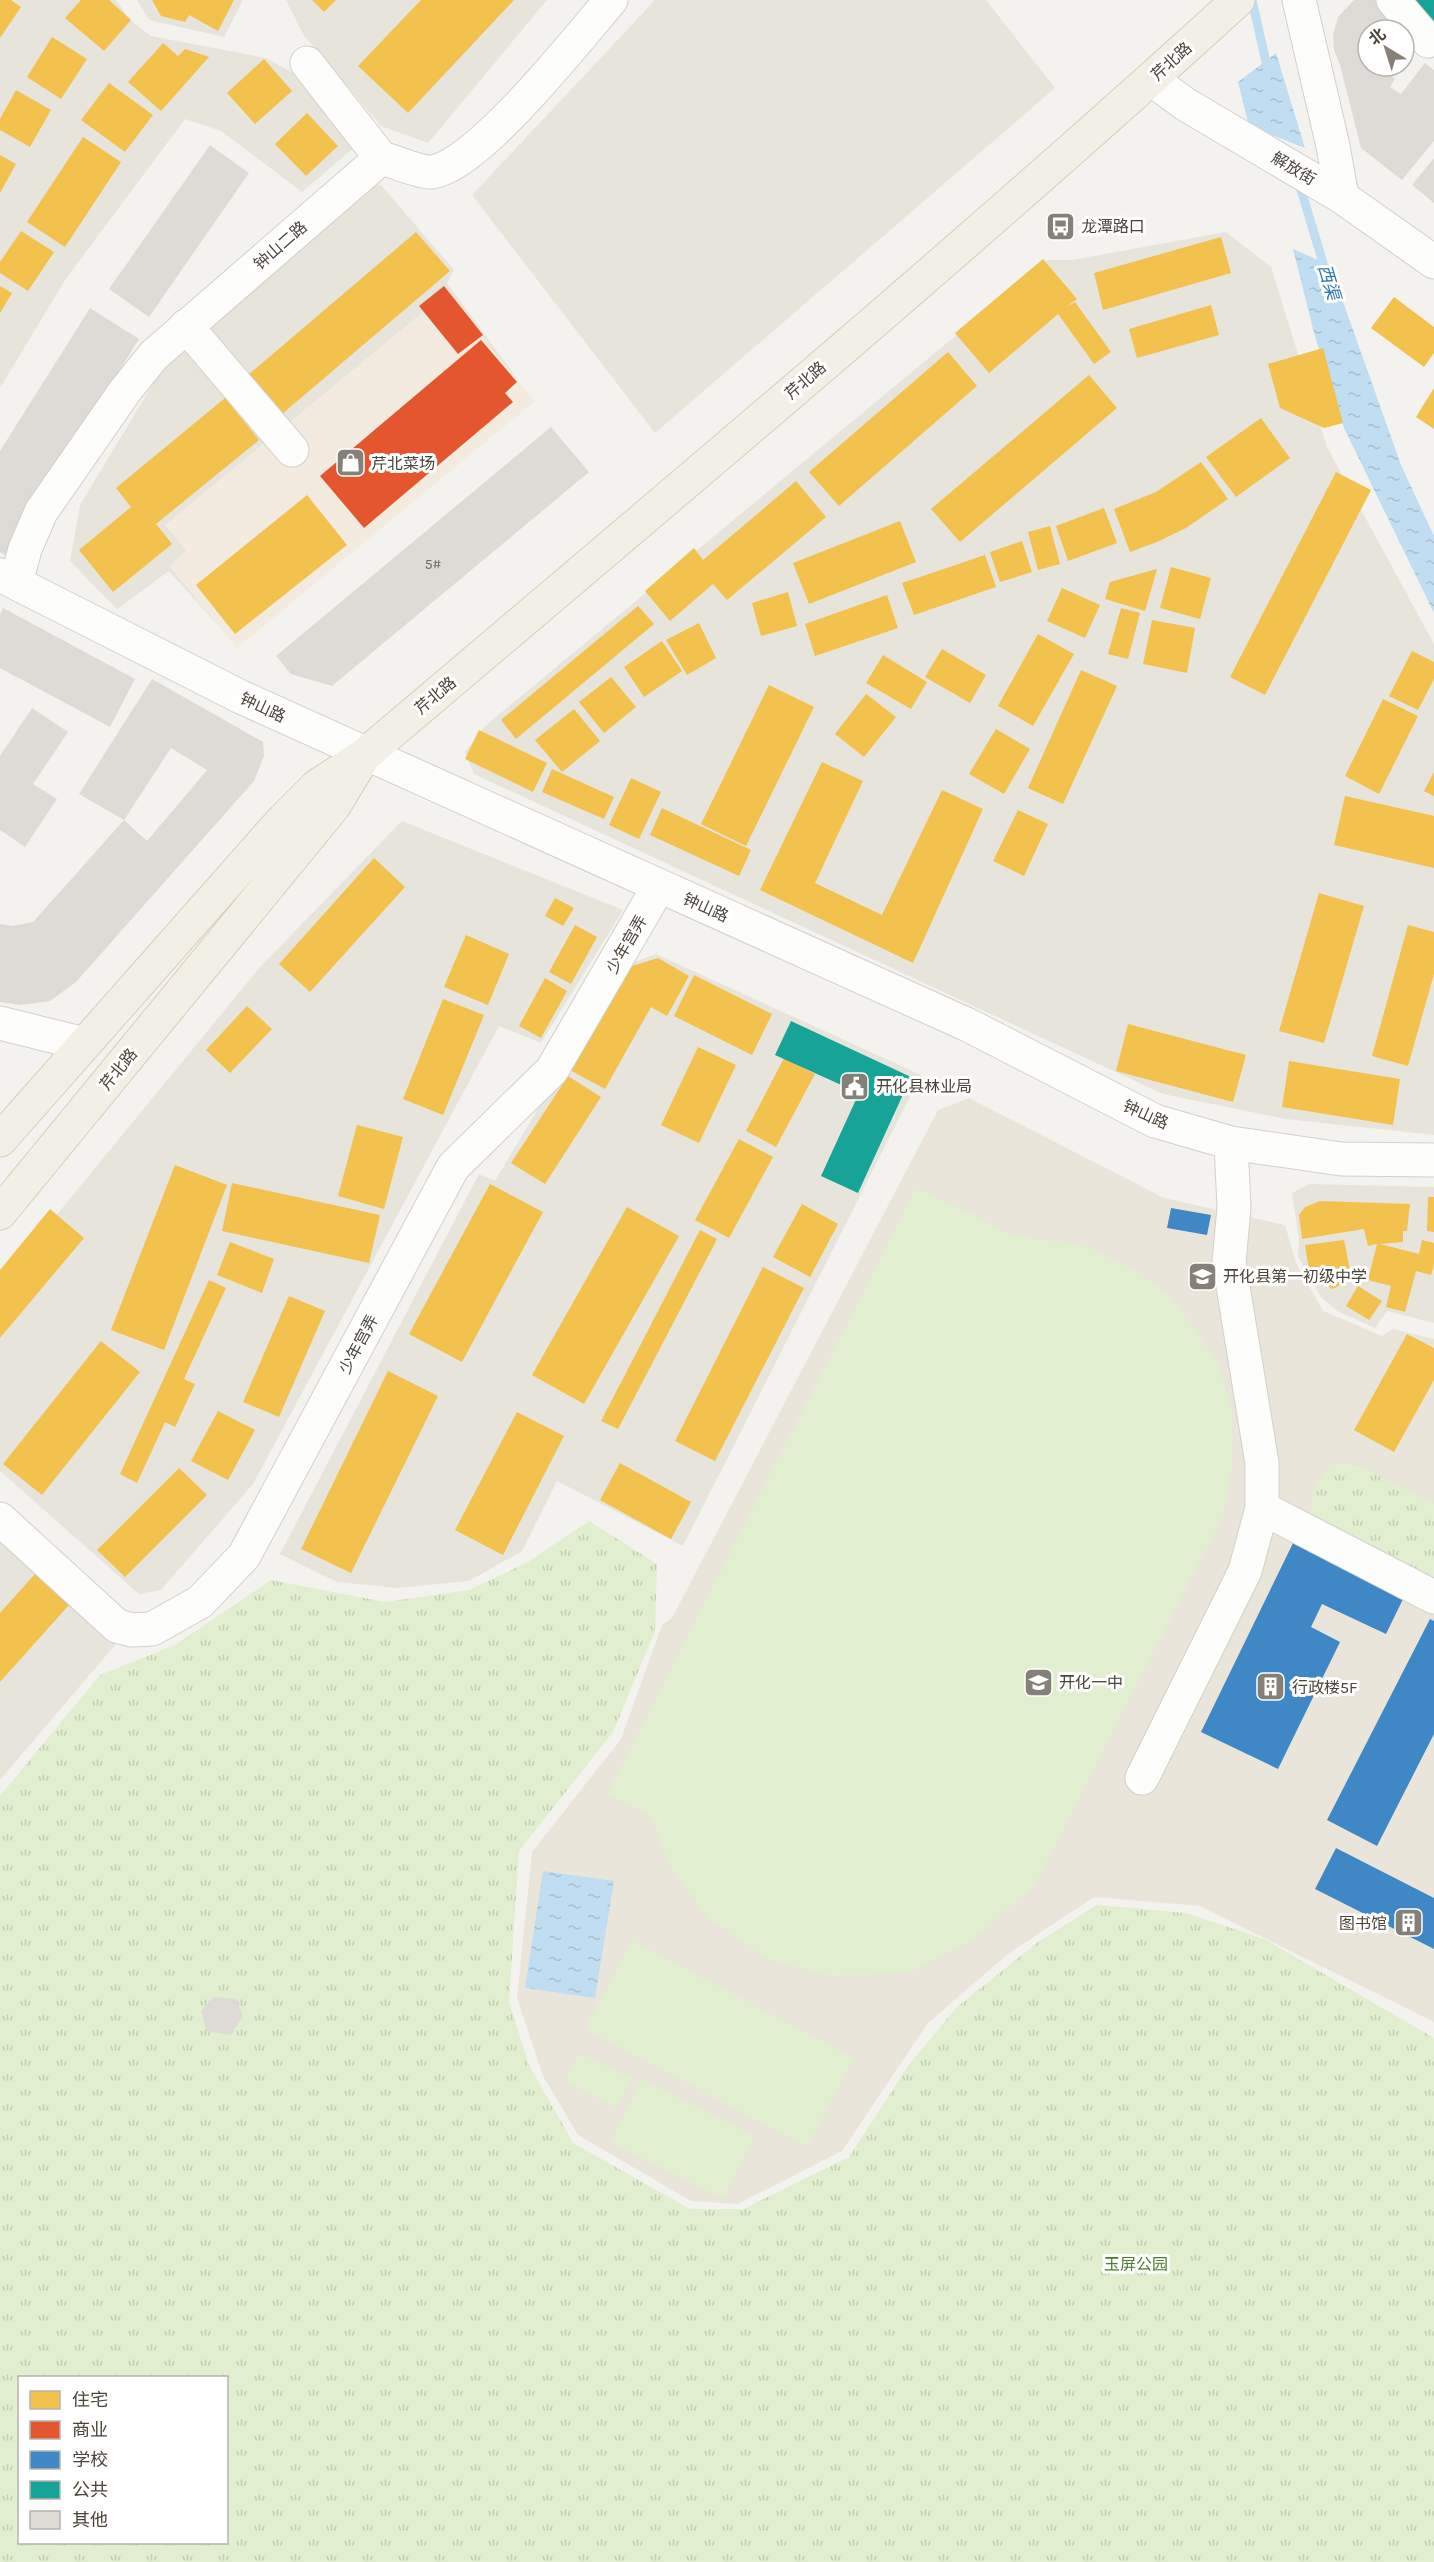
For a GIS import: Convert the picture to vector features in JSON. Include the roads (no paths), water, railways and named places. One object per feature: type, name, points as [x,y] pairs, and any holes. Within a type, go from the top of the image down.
[{"type":"main road","name":"芹北路","points":[[5,1124],[84,1044],[280,823],[317,786],[366,754],[790,393],[1151,79],[1238,0]]},
{"type":"main road","name":"芹北路","points":[[0,1213],[334,806],[366,754]]},
{"type":"street","points":[[306,63],[381,158],[430,172],[464,159],[498,129],[611,0]]},
{"type":"street","points":[[1299,0],[1333,146],[1342,197]]},
{"type":"street","points":[[1393,0],[1428,41]]},
{"type":"street","name":"解放街","points":[[1151,79],[1185,104],[1342,197],[1434,262]]},
{"type":"street","name":"钟山二路","points":[[8,579],[25,549],[41,512],[125,391],[154,354],[381,158]]},
{"type":"street","points":[[186,326],[292,450]]},
{"type":"street","name":"钟山路","points":[[8,579],[241,697],[968,1025],[1155,1121],[1231,1143],[1341,1159],[1434,1160]]},
{"type":"street","name":"少年宫弄","points":[[0,1519],[117,1626],[152,1629],[200,1602],[244,1556],[453,1167],[552,1070],[659,886]]},
{"type":"street","points":[[0,1023],[84,1044]]},
{"type":"street","points":[[1142,1778],[1245,1571],[1262,1508],[1262,1463],[1229,1262],[1234,1208],[1231,1143]]},
{"type":"street","points":[[1262,1508],[1434,1597]]},
{"type":"water","points":[[1276,53],[1305,148],[1249,126],[1238,82]]},
{"type":"water","points":[[1293,249],[1330,265],[1401,465],[1434,536],[1434,613],[1344,428],[1314,333]]},
{"type":"water","points":[[543,1871],[614,1881],[595,1998],[525,1988]]},
{"type":"waterway","name":"西渠","points":[[1252,0],[1268,71]]},
{"type":"waterway","name":"西渠","points":[[1299,183],[1326,273]]},
{"type":"place","name":"龙潭路口","points":[[1060,226]]},
{"type":"place","name":"芹北菜场","points":[[350,463]]},
{"type":"place","name":"开化县林业局","points":[[855,1086]]},
{"type":"place","name":"开化县第一初级中学","points":[[1202,1276]]},
{"type":"place","name":"开化一中","points":[[1038,1682]]},
{"type":"place","name":"行政楼5F","points":[[1271,1687]]},
{"type":"place","name":"图书馆","points":[[1408,1923]]},
{"type":"park label","name":"玉屏公园","points":[[1136,2264]]}]
